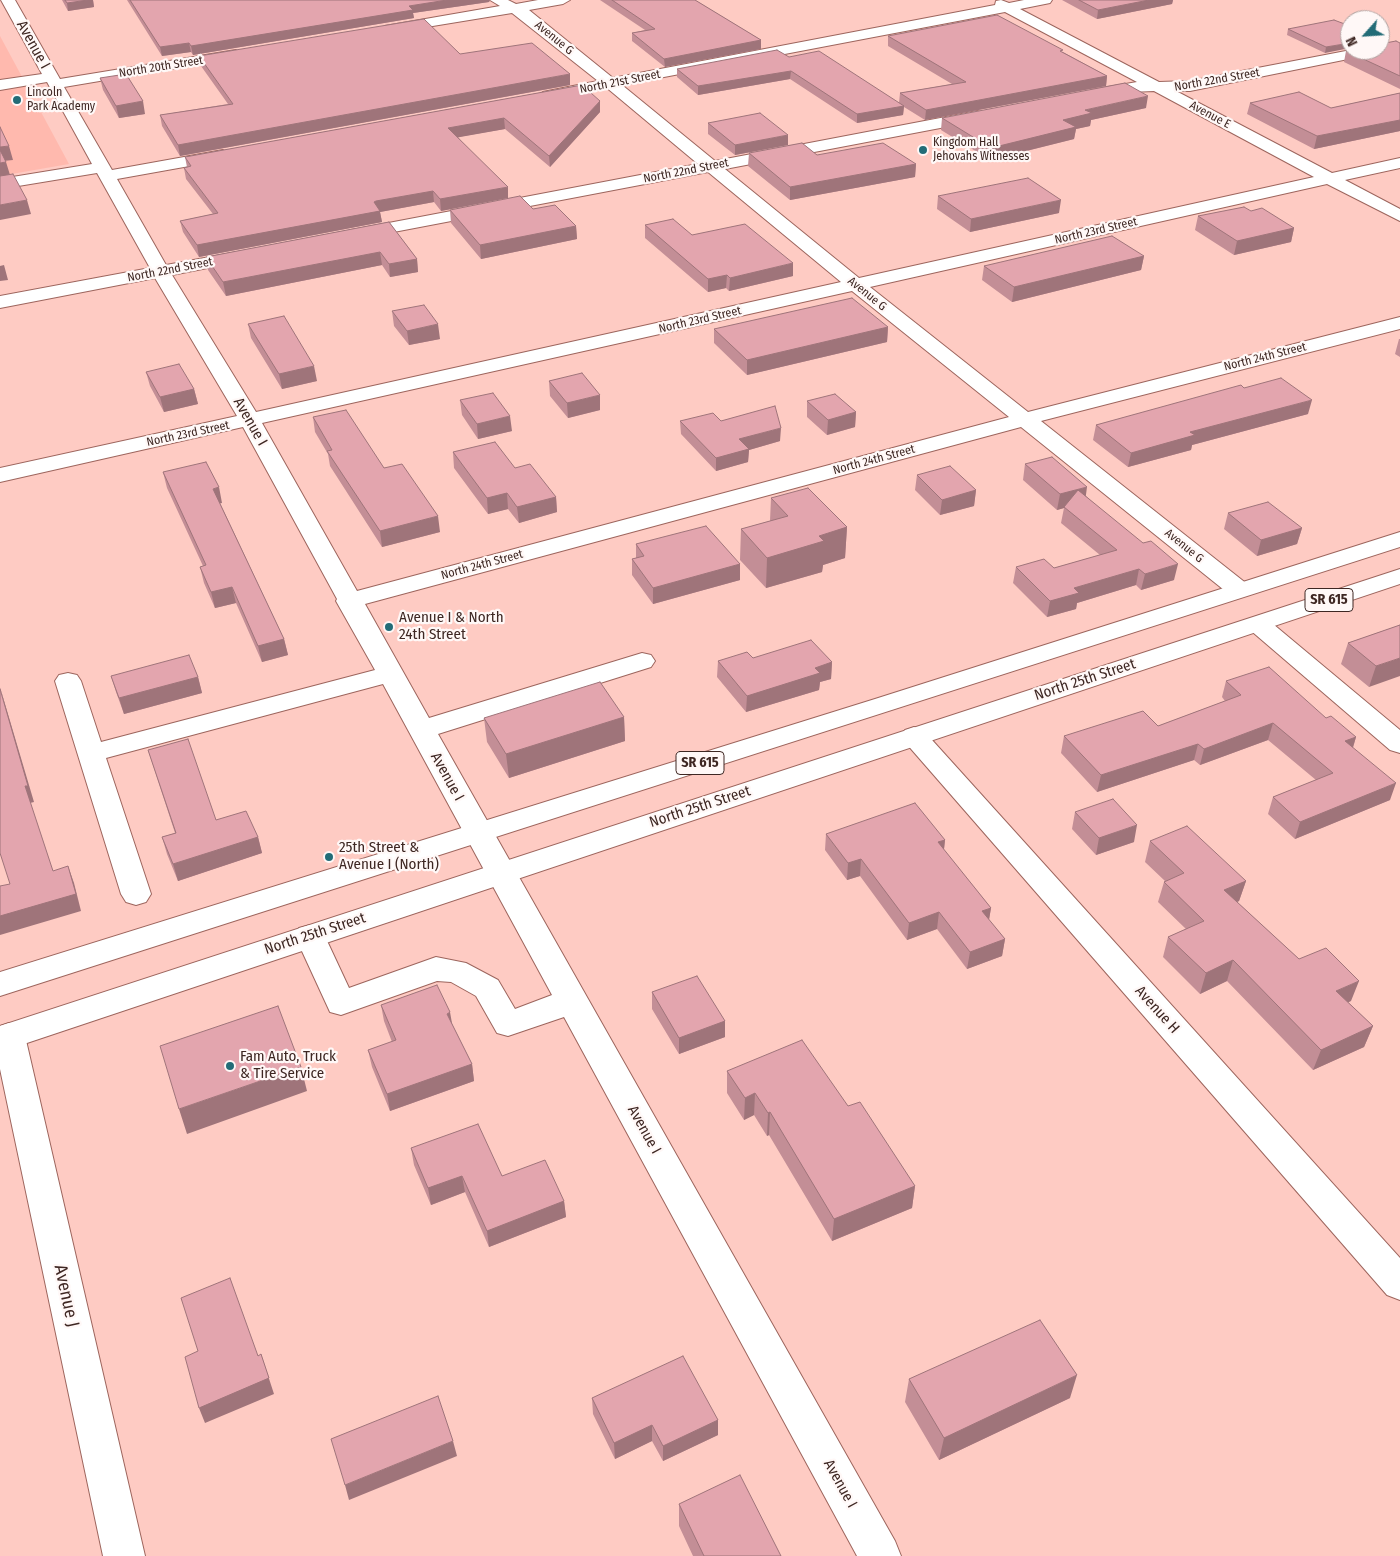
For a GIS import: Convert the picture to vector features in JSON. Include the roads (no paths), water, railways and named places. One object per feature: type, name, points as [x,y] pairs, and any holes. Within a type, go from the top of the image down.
[{"type":"street","points":[[376,31],[504,4],[563,0]]},
{"type":"street","name":"Avenue E","points":[[993,0],[1400,216]]},
{"type":"street","name":"North 21st Street","points":[[532,98],[1045,0]]},
{"type":"street","name":"Avenue I","points":[[11,1],[53,80],[161,272],[250,420],[348,601],[880,1556]]},
{"type":"street","name":"Avenue G","points":[[504,4],[524,13],[856,285],[1238,589]]},
{"type":"street","name":"North 20th Street","points":[[0,84],[53,80],[249,52]]},
{"type":"street","name":"North 22nd Street","points":[[1081,96],[1130,87],[1161,88],[1190,86],[1340,57]]},
{"type":"street","name":"North 22nd Street","points":[[338,238],[993,113]]},
{"type":"street","points":[[0,184],[240,152]]},
{"type":"street","name":"North 23rd Street","points":[[0,475],[1400,163]]},
{"type":"street","name":"North 22nd Street","points":[[0,302],[259,253]]},
{"type":"street","name":"North 24th Street","points":[[348,601],[1025,419],[1400,323]]},
{"type":"street","name":"SR 615","points":[[0,984],[884,705],[1238,589],[1400,539]]},
{"type":"street","name":"North 25th Street","points":[[4,1037],[1400,576]]},
{"type":"street","points":[[990,711],[1012,692],[1224,621],[1242,609],[1238,589]]},
{"type":"street","points":[[1258,624],[1400,744]]},
{"type":"street","points":[[421,730],[642,661]]},
{"type":"street","points":[[92,753],[390,674]]},
{"type":"street","points":[[68,681],[136,894]]},
{"type":"street","name":"Avenue H","points":[[914,736],[1400,1284]]},
{"type":"street","points":[[310,936],[341,1003],[436,969],[455,971],[487,988],[508,1024],[572,1001]]},
{"type":"street","name":"Avenue J","points":[[4,1037],[124,1556]]},
{"type":"place","name":"Lincoln Park Academy","points":[[17,100]]},
{"type":"place","name":"Kingdom Hall Jehovahs Witnesses","points":[[923,150]]},
{"type":"place","name":"Avenue I & North 24th Street","points":[[389,627]]},
{"type":"place","name":"25th Street & Avenue I (North)","points":[[329,857]]},
{"type":"place","name":"Fam Auto, Truck & Tire Service","points":[[230,1066]]}]
